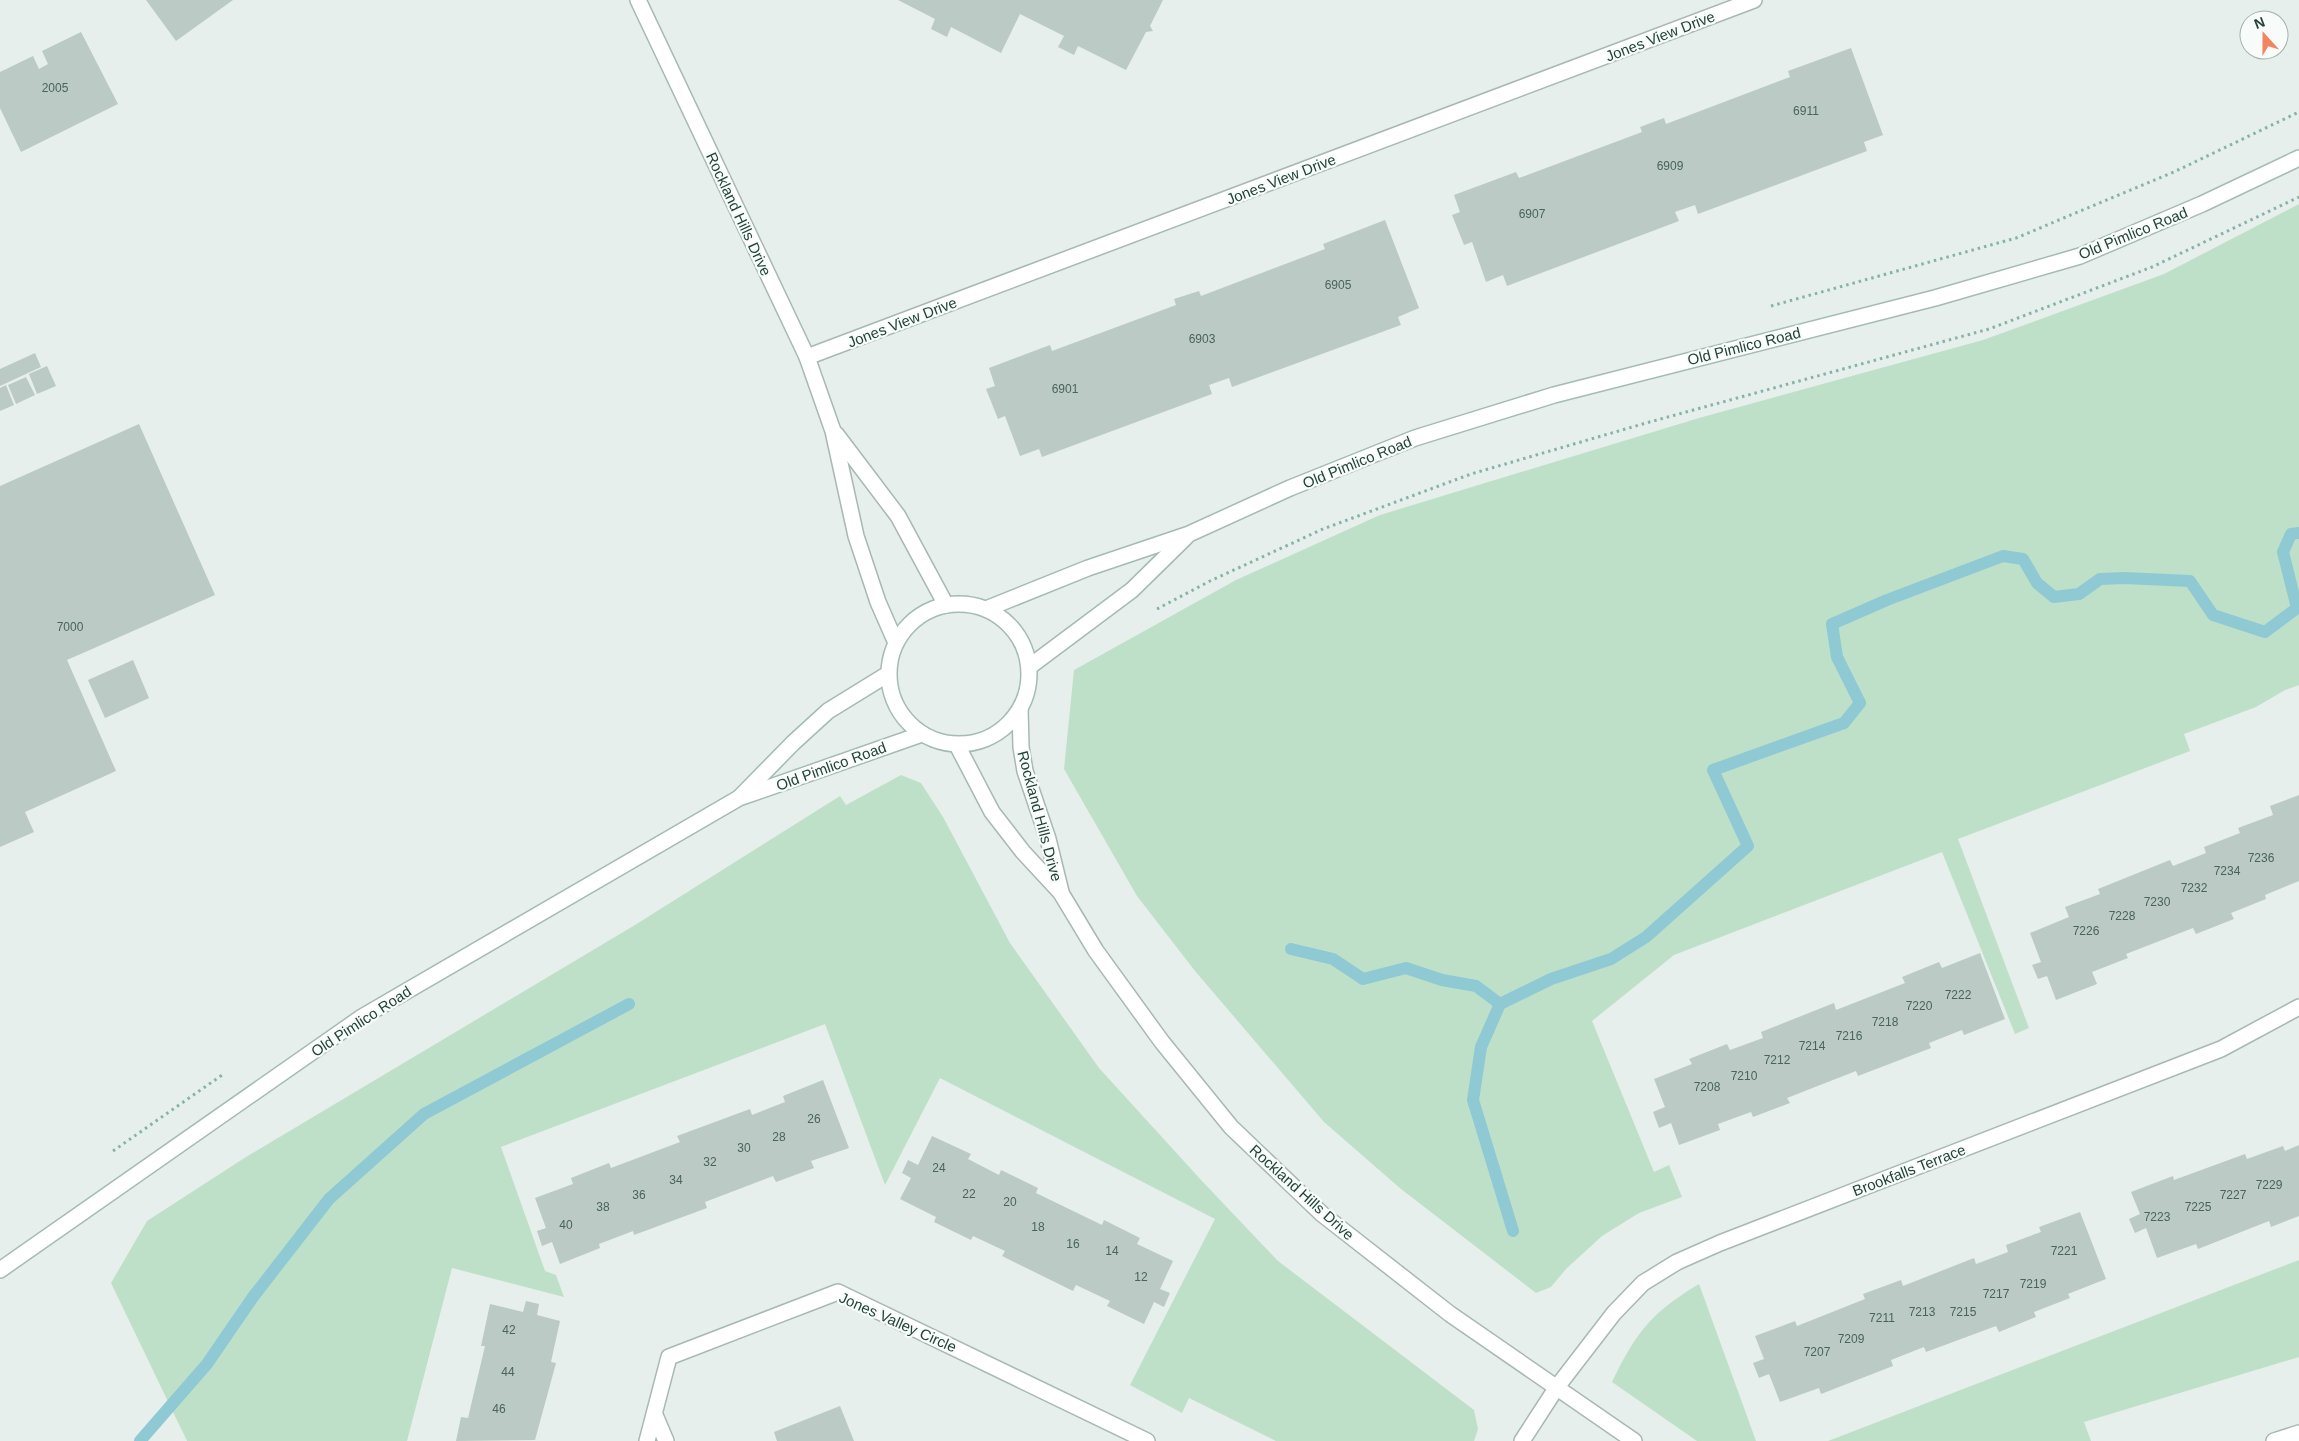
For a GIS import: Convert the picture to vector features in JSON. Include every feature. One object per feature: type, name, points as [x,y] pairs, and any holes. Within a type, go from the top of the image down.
[{"type":"street","name":"Rockland Hills Drive","points":[[638,0],[807,358],[833,431],[856,536],[878,602],[896,643]]},
{"type":"street","name":"Jones View Drive","points":[[807,358],[1754,0]]},
{"type":"street","name":"Old Pimlico Road","points":[[986,609],[1088,568],[1189,534],[1290,488],[1415,438],[1554,395],[1935,298],[2080,256],[2202,204],[2299,158]]},
{"type":"street","name":"Rockland Hills Drive","points":[[833,431],[898,516],[946,605]]},
{"type":"street","name":"Old Pimlico Road","points":[[1029,667],[1132,590],[1189,534]]},
{"type":"street","points":[[960,603],[986,609],[999,616],[1020,638],[1026,652],[1029,682],[1020,709],[1000,732],[986,739],[957,744],[938,741],[922,734],[908,723],[897,708],[891,692],[888,674],[890,658],[904,629],[916,618],[931,609],[960,603]]},
{"type":"street","name":"Old Pimlico Road","points":[[739,798],[793,743],[828,712],[888,674]]},
{"type":"street","name":"Rockland Hills Drive","points":[[1020,709],[1021,747],[1025,771],[1048,839],[1061,893]]},
{"type":"street","name":"Old Pimlico Road","points":[[0,1270],[362,1017],[739,798],[922,734]]},
{"type":"street","name":"Rockland Hills Drive","points":[[957,744],[992,812],[1023,852],[1061,893],[1096,950],[1156,1034],[1231,1127],[1322,1214],[1450,1314],[1557,1386],[1634,1441]]},
{"type":"street","name":"Brookfalls Terrace","points":[[1557,1386],[1614,1313],[1643,1284],[1677,1262],[1720,1243],[2221,1049],[2299,1007]]},
{"type":"street","name":"Jones Valley Circle","points":[[648,1441],[669,1357],[838,1292],[1147,1441]]},
{"type":"street","points":[[1522,1441],[1557,1386]]},
{"type":"street","points":[[655,1415],[666,1441]]},
{"type":"street","points":[[2274,1441],[2299,1433]]},
{"type":"path","points":[[1152,612],[1210,581],[1323,529],[1471,474],[1646,423],[1989,329],[2152,267],[2299,197]]},
{"type":"green space","points":[[2299,204],[2299,685],[2285,690],[2256,707],[2184,734],[2190,751],[1958,839],[2029,1028],[2015,1034],[1942,852],[1674,955],[1592,1021],[1654,1172],[1669,1165],[1682,1197],[1639,1213],[1602,1236],[1566,1269],[1551,1287],[1536,1293],[1401,1189],[1324,1122],[1195,971],[1137,896],[1064,769],[1074,670],[1236,580],[1380,515],[1699,418],[1983,340],[2164,274]]},
{"type":"green space","points":[[901,775],[921,783],[943,817],[1010,943],[1099,1068],[1278,1261],[1474,1410],[1478,1429],[1474,1441],[1276,1441],[1189,1398],[1182,1413],[1130,1385],[1215,1219],[940,1078],[885,1185],[825,1024],[501,1147],[545,1271],[556,1275],[564,1297],[452,1268],[407,1441],[187,1441],[111,1283],[147,1221],[246,1157],[635,925],[840,796],[846,805]]},
{"type":"green space","points":[[2299,1260],[2299,1357],[2084,1422],[2091,1441],[1828,1441]]},
{"type":"green space","points":[[1699,1284],[1756,1441],[1697,1441],[1612,1382],[1629,1350],[1646,1325],[1682,1294]]},
{"type":"building","points":[[146,0],[233,0],[176,41]]},
{"type":"building","points":[[898,0],[1163,0],[1150,26],[1153,31],[1146,32],[1126,70],[1078,46],[1074,55],[1058,47],[1064,36],[1020,14],[1001,53],[951,27],[947,37],[931,29],[935,19]]},
{"type":"building","points":[[81,32],[118,104],[21,152],[0,108],[0,72],[33,56],[39,69],[48,64],[42,51]]},
{"type":"building","points":[[1851,48],[1883,135],[1864,142],[1867,151],[1698,214],[1695,205],[1675,212],[1679,221],[1507,286],[1503,275],[1486,282],[1472,242],[1464,245],[1452,215],[1460,212],[1454,195],[1516,172],[1519,178],[1642,132],[1640,127],[1664,118],[1666,124],[1790,77],[1788,71]]},
{"type":"building","points":[[1385,220],[1419,308],[1398,317],[1401,325],[1232,387],[1229,378],[1209,385],[1212,394],[1042,457],[1039,449],[1020,456],[1005,416],[998,419],[986,389],[995,386],[989,368],[1050,345],[1052,351],[1176,305],[1174,299],[1199,291],[1201,296],[1325,249],[1323,244]]},
{"type":"building","points":[[35,353],[41,367],[0,386],[0,369]]},
{"type":"building","points":[[47,366],[56,386],[37,394],[29,374]]},
{"type":"building","points":[[26,377],[35,395],[16,404],[8,385]]},
{"type":"building","points":[[6,385],[14,405],[0,411],[0,388]]},
{"type":"building","points":[[139,424],[215,595],[67,660],[116,771],[25,812],[34,832],[0,847],[0,486]]},
{"type":"building","points":[[133,660],[149,698],[105,718],[88,680]]},
{"type":"building","points":[[2299,795],[2299,881],[2265,895],[2266,899],[2231,913],[2234,919],[2196,934],[2193,928],[2126,954],[2128,958],[2092,972],[2097,984],[2056,1000],[2047,976],[2038,979],[2032,965],[2041,962],[2030,933],[2069,917],[2065,907],[2100,894],[2098,889],[2170,860],[2173,866],[2206,853],[2204,847],[2240,833],[2238,828],[2273,815],[2270,806]]},
{"type":"building","points":[[1980,953],[2005,1019],[1964,1035],[1962,1030],[1929,1043],[1931,1048],[1858,1076],[1856,1071],[1787,1098],[1790,1103],[1753,1117],[1751,1112],[1718,1124],[1720,1130],[1679,1145],[1671,1123],[1659,1128],[1653,1112],[1665,1107],[1654,1079],[1692,1064],[1689,1059],[1727,1044],[1730,1050],[1763,1038],[1761,1032],[1834,1003],[1836,1010],[1905,983],[1902,977],[1939,962],[1942,968]]},
{"type":"building","points":[[823,1080],[849,1148],[811,1161],[814,1168],[776,1182],[773,1176],[705,1202],[707,1208],[634,1235],[633,1231],[599,1244],[600,1248],[560,1264],[552,1242],[542,1246],[537,1231],[546,1228],[535,1198],[573,1184],[571,1178],[609,1163],[611,1168],[680,1142],[677,1136],[750,1109],[752,1115],[785,1102],[783,1096]]},
{"type":"building","points":[[932,1136],[971,1154],[968,1159],[999,1175],[1001,1170],[1038,1188],[1036,1193],[1102,1225],[1104,1220],[1140,1238],[1137,1244],[1173,1261],[1160,1289],[1170,1293],[1164,1307],[1154,1302],[1144,1324],[1107,1306],[1110,1301],[1076,1285],[1073,1291],[1002,1256],[1005,1251],[973,1236],[971,1240],[934,1222],[936,1217],[900,1199],[911,1178],[902,1173],[908,1160],[918,1165]]},
{"type":"building","points":[[2299,1145],[2299,1216],[2271,1227],[2269,1221],[2198,1249],[2196,1244],[2157,1258],[2146,1228],[2135,1233],[2129,1219],[2140,1214],[2131,1192],[2173,1176],[2174,1180],[2245,1154],[2247,1159],[2283,1146],[2285,1151]]},
{"type":"building","points":[[2080,1212],[2106,1279],[2068,1294],[2070,1298],[2034,1312],[2036,1317],[1999,1332],[1996,1326],[1926,1352],[1924,1347],[1891,1360],[1893,1366],[1821,1394],[1819,1388],[1780,1402],[1769,1374],[1759,1378],[1753,1363],[1764,1359],[1755,1336],[1795,1321],[1797,1326],[1865,1299],[1863,1294],[1901,1280],[1903,1286],[1974,1258],[1976,1264],[2008,1252],[2006,1245],[2041,1232],[2039,1227]]},
{"type":"building","points":[[526,1301],[539,1304],[537,1315],[560,1321],[551,1362],[556,1363],[535,1440],[456,1441],[461,1417],[468,1418],[485,1346],[481,1346],[490,1304],[523,1312]]},
{"type":"building","points":[[840,1406],[854,1441],[777,1441],[774,1432]]},
{"type":"waterway","points":[[1513,1231],[1473,1100],[1481,1047],[1500,1004],[1551,979],[1611,959],[1646,937],[1748,846],[1713,770],[1844,723],[1860,703],[1837,657],[1832,624],[1887,600],[2003,556],[2023,559],[2037,583],[2054,597],[2079,594],[2100,579],[2124,578],[2190,581],[2213,615],[2265,632],[2297,608],[2283,552],[2291,534],[2299,533]]},
{"type":"waterway","points":[[1291,949],[1333,959],[1363,979],[1406,968],[1442,980],[1476,986],[1500,1004]]},
{"type":"waterway","points":[[140,1441],[207,1364],[253,1297],[329,1199],[424,1114],[629,1004]]}]
